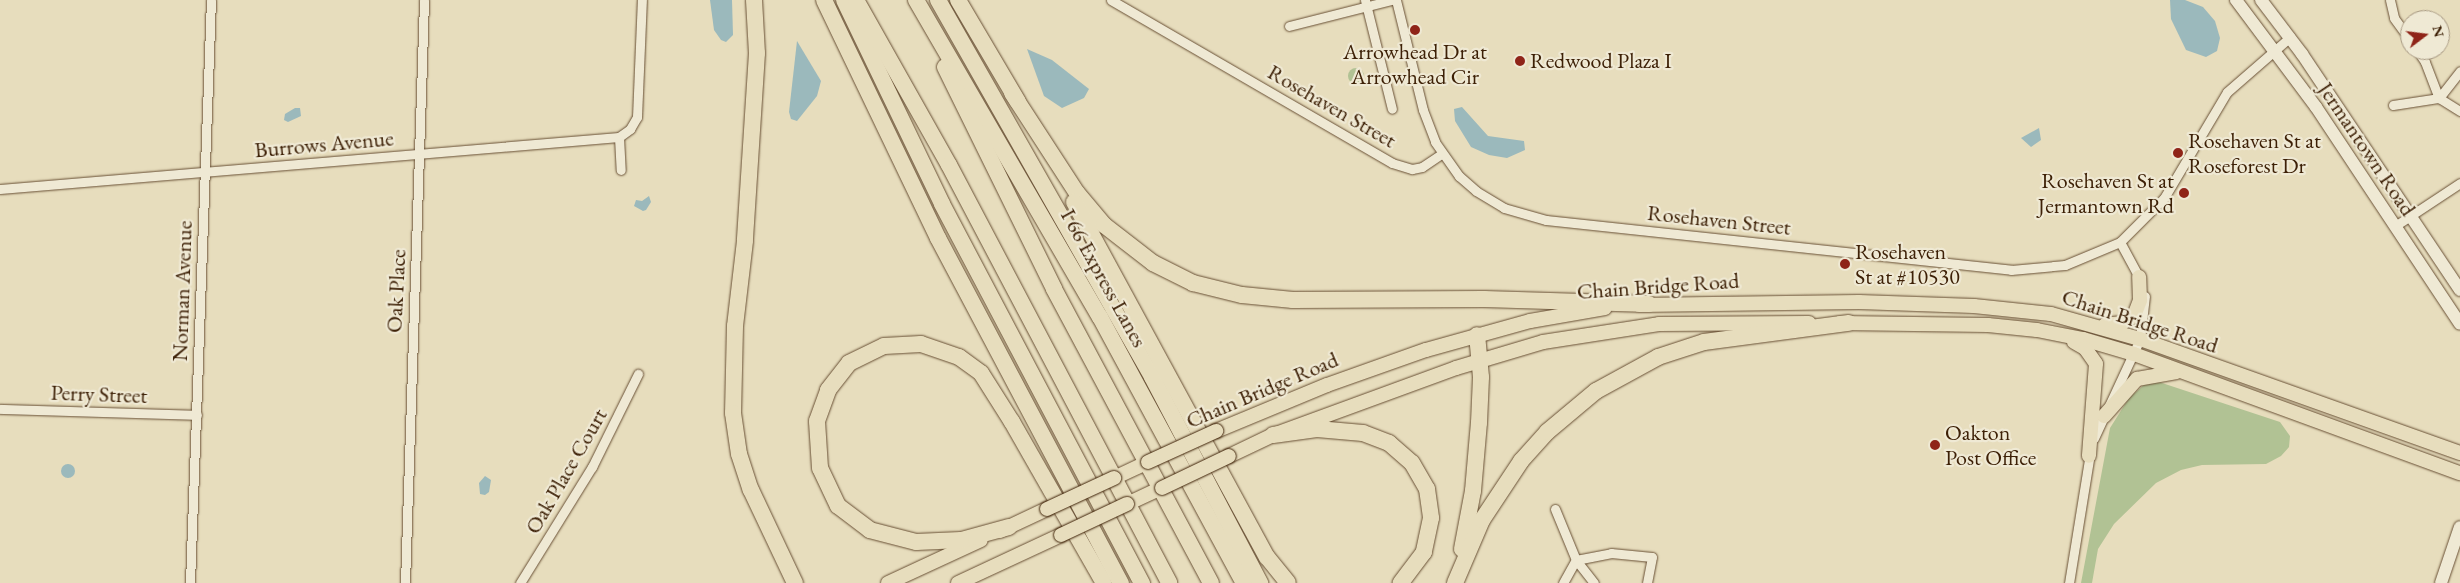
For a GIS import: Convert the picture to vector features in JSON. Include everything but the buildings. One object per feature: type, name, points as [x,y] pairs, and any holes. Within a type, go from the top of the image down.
[{"type":"highway","points":[[754,0],[757,53],[745,241],[735,326],[733,413],[740,454],[751,490],[795,583]]},
{"type":"highway","points":[[824,0],[943,246],[1121,583]]},
{"type":"highway","points":[[844,0],[956,230],[1142,583]]},
{"type":"highway","points":[[856,0],[949,166],[1169,583]]},
{"type":"highway","points":[[910,0],[1054,289],[1138,442],[1211,583]]},
{"type":"highway","name":"I 66 Express Lanes","points":[[916,0],[1100,317],[1244,583]]},
{"type":"highway","points":[[938,0],[1152,377],[1260,583]]},
{"type":"highway","points":[[958,0],[1012,93],[1267,557],[1288,583]]},
{"type":"highway","points":[[1012,93],[1077,193],[1104,226],[1153,263],[1193,283],[1242,295],[1293,300],[1484,299],[1649,304]]},
{"type":"highway","points":[[1455,583],[1482,520],[1521,461],[1562,418],[1596,392],[1658,357],[1704,342],[1849,323]]},
{"type":"highway","points":[[1455,583],[1473,491],[1480,423],[1480,360],[1477,335]]},
{"type":"highway","points":[[1009,527],[967,539],[916,542],[883,536],[848,515],[838,506],[824,480],[816,438],[824,398],[845,367],[868,351],[901,343],[940,348],[970,364],[994,392],[1104,583]]},
{"type":"highway","points":[[1274,435],[1317,429],[1363,432],[1389,443],[1412,463],[1427,489],[1431,518],[1424,552],[1401,583]]},
{"type":"main road","name":"Jermantown Road","points":[[2236,0],[2275,48],[2460,324]]},
{"type":"main road","name":"Jermantown Road","points":[[2261,0],[2290,37],[2460,290]]},
{"type":"main road","points":[[2097,325],[2122,323],[2134,316],[2140,300],[2139,277]]},
{"type":"main road","name":"Chain Bridge Road","points":[[888,583],[1216,431],[1349,376],[1477,335],[1574,312],[1649,304],[1761,301],[1974,306],[2050,314],[2097,325],[2140,339],[2460,453]]},
{"type":"main road","name":"Chain Bridge Road","points":[[958,583],[1061,535],[1130,511],[1162,488],[1274,435],[1480,360],[1561,338],[1626,327],[1700,322],[1849,323],[1988,325],[2052,333],[2134,354],[2460,473]]},
{"type":"main road","points":[[2052,333],[2086,348],[2096,364],[2089,456]]},
{"type":"main road","points":[[2104,416],[2137,380],[2166,372],[2182,373]]},
{"type":"main road","points":[[2440,583],[2460,527]]},
{"type":"street","name":"Norman Avenue","points":[[190,583],[197,415],[203,172],[211,0]]},
{"type":"street","name":"Oak Place","points":[[405,583],[424,0]]},
{"type":"street","points":[[621,170],[619,137],[630,130],[637,117],[642,0]]},
{"type":"street","name":"Rosehaven Street","points":[[1111,0],[1392,163],[1412,169],[1422,167],[1441,154],[1459,176],[1489,200],[1518,213],[1546,220],[2011,270],[2065,265],[2120,242],[2164,198],[2227,92],[2275,48],[2290,37]]},
{"type":"street","points":[[1289,26],[1366,3],[1394,0],[1423,110],[1441,154]]},
{"type":"street","points":[[2390,0],[2394,18],[2400,26]]},
{"type":"street","points":[[1366,3],[1392,109]]},
{"type":"street","points":[[2424,60],[2439,98],[2460,111]]},
{"type":"street","points":[[2393,104],[2439,98],[2460,71]]},
{"type":"street","name":"Burrows Avenue","points":[[0,189],[619,137]]},
{"type":"street","points":[[2394,226],[2460,183]]},
{"type":"street","points":[[2069,583],[2089,456],[2104,416],[2140,339],[2146,302],[2139,277],[2120,242]]},
{"type":"street","name":"Oak Place Court","points":[[520,583],[592,467],[638,374]]},
{"type":"street","name":"Perry Street","points":[[0,409],[197,415]]},
{"type":"street","points":[[1555,509],[1576,560],[1594,583]]},
{"type":"street","points":[[1563,583],[1576,560],[1611,553],[1643,554],[1652,557],[1647,583]]},
{"type":"green space","points":[[1353,68],[1359,68],[1364,73],[1362,82],[1353,84],[1348,79],[1348,73]]},
{"type":"green space","points":[[2156,381],[2280,422],[2290,436],[2289,447],[2281,456],[2266,464],[2202,465],[2181,470],[2156,483],[2114,524],[2098,549],[2092,583],[2081,583],[2110,428],[2129,398],[2145,384]]},
{"type":"water","points":[[710,0],[732,0],[733,35],[726,42],[721,40],[714,30]]},
{"type":"water","points":[[2170,0],[2185,0],[2203,7],[2215,21],[2220,38],[2217,51],[2206,57],[2186,50],[2171,19]]},
{"type":"water","points":[[797,41],[821,81],[817,96],[797,121],[791,119],[789,112]]},
{"type":"water","points":[[1027,49],[1052,60],[1089,89],[1084,98],[1062,108],[1044,96]]},
{"type":"water","points":[[1462,107],[1488,136],[1524,141],[1525,150],[1507,158],[1489,155],[1471,147],[1455,121],[1454,109]]},
{"type":"water","points":[[295,108],[300,108],[301,116],[288,122],[284,120],[285,114]]},
{"type":"water","points":[[2039,128],[2041,140],[2031,147],[2021,138]]},
{"type":"water","points":[[649,196],[651,202],[646,210],[643,211],[634,206],[636,200],[642,201]]},
{"type":"water","points":[[68,464],[73,466],[75,471],[73,476],[68,478],[63,476],[61,471],[63,466]]},
{"type":"water","points":[[485,476],[491,480],[489,492],[485,495],[480,494],[479,483]]},
{"type":"place","name":"Arrowhead Dr at Arrowhead Cir","points":[[1415,30]]},
{"type":"place","name":"Redwood Plaza I","points":[[1520,61]]},
{"type":"place","name":"Rosehaven St at Roseforest Dr","points":[[2178,153]]},
{"type":"place","name":"Rosehaven St at Jermantown Rd","points":[[2184,193]]},
{"type":"place","name":"Rosehaven St at #10530","points":[[1845,264]]},
{"type":"place","name":"Oakton Post Office","points":[[1935,445]]}]
